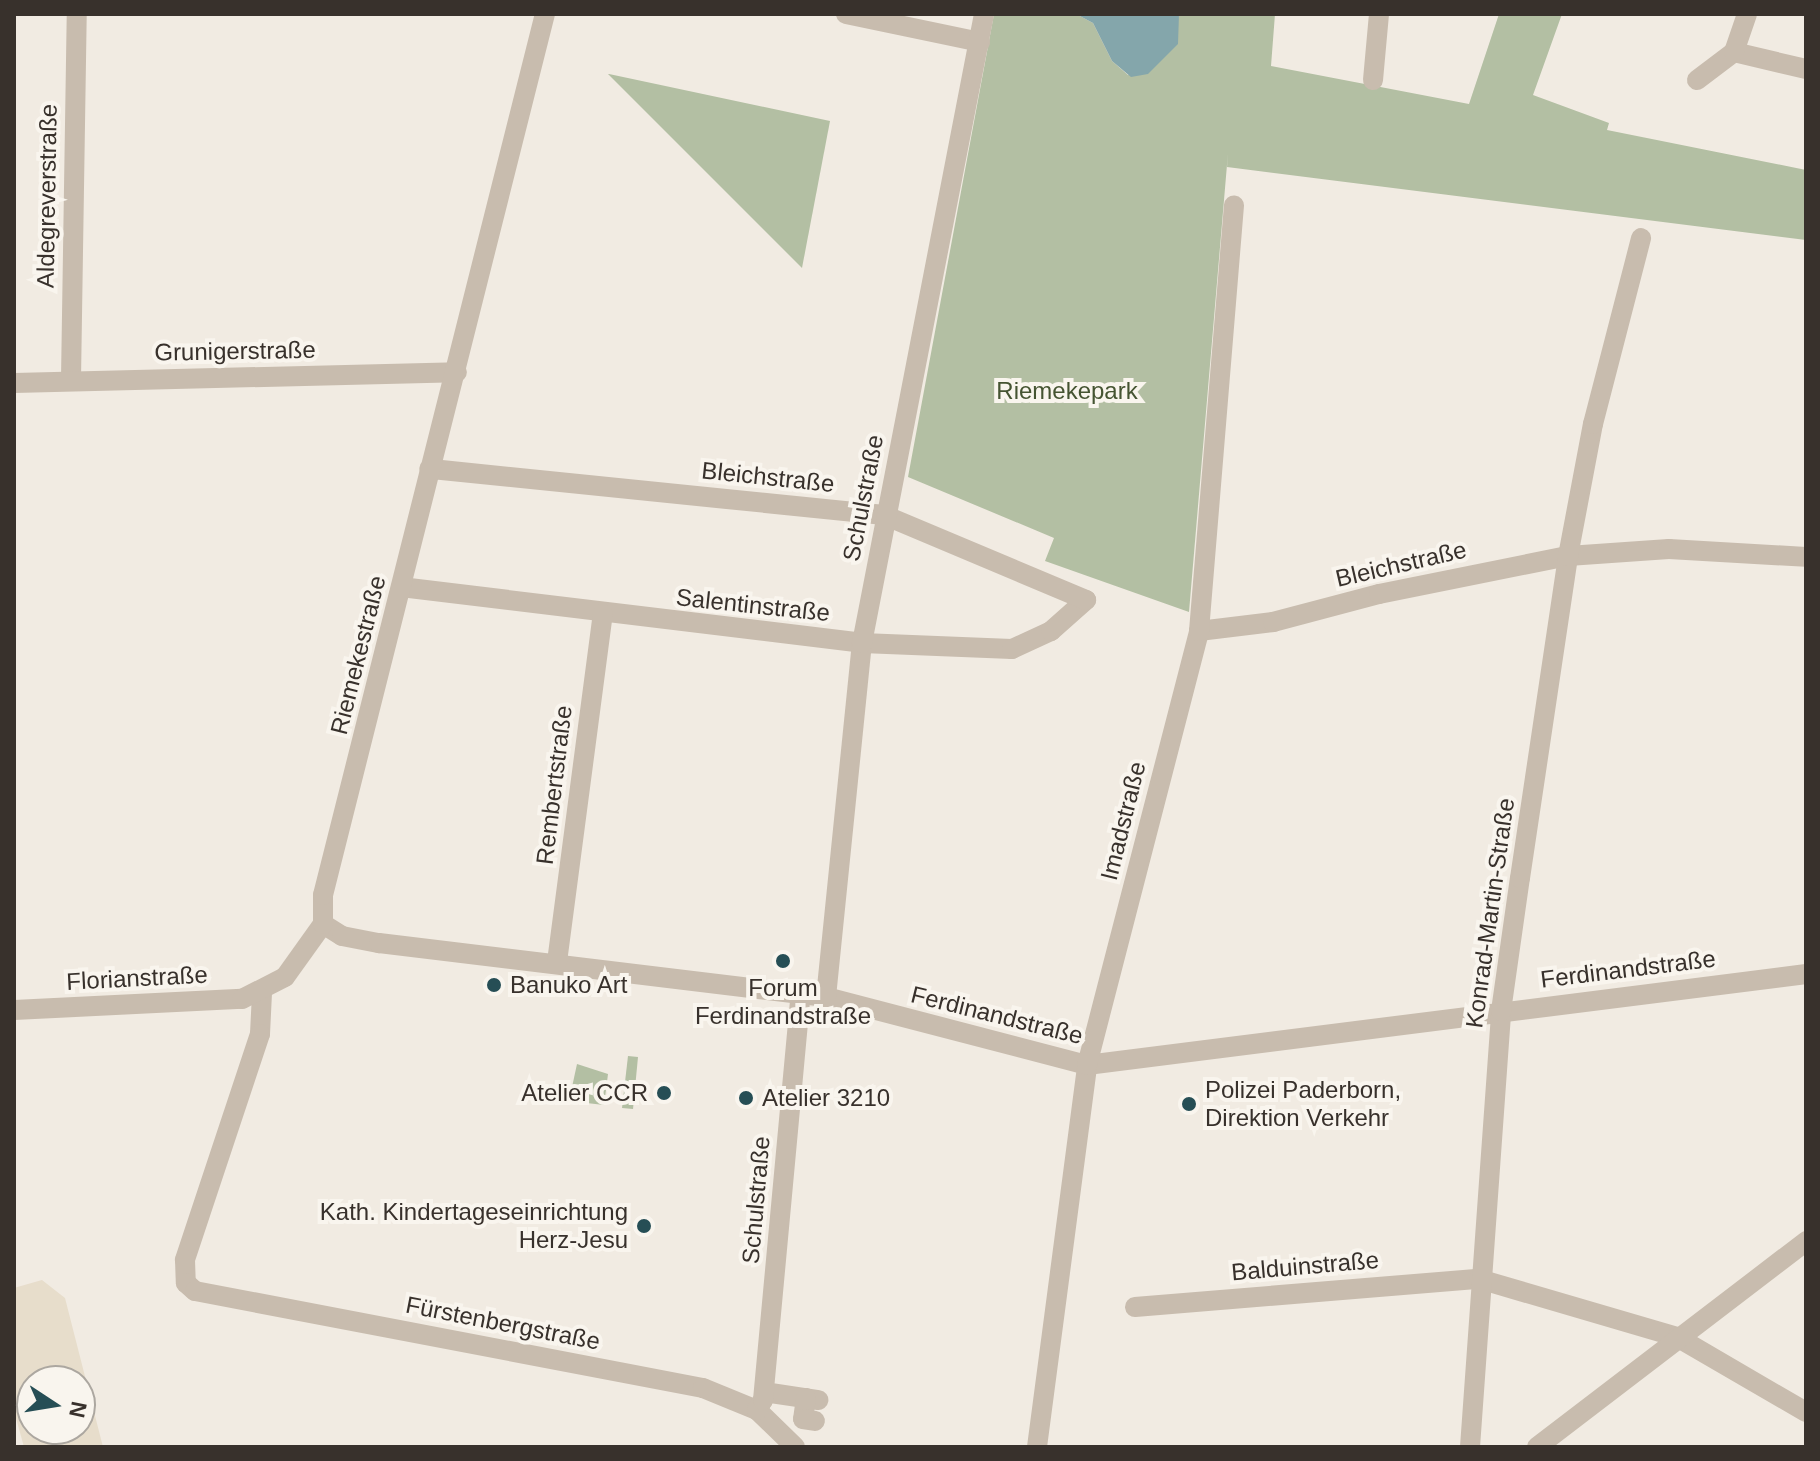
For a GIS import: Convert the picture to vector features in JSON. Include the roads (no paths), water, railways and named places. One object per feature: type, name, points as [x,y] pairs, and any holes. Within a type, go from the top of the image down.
[{"type":"street","name":"Aldegreverstraße","points":[[71,379],[77,14]]},
{"type":"street","name":"Riemekestraße","points":[[323,924],[323,895],[545,14]]},
{"type":"street","points":[[846,14],[980,42]]},
{"type":"street","name":"Schulstraße","points":[[826,997],[862,643],[884,515],[984,14]]},
{"type":"street","points":[[1373,80],[1379,14]]},
{"type":"street","points":[[1697,80],[1734,52],[1747,14]]},
{"type":"street","points":[[1734,52],[1806,69]]},
{"type":"street","name":"Imadstraße","points":[[1037,1447],[1087,1065],[1199,631],[1234,205]]},
{"type":"street","points":[[1568,556],[1593,424],[1641,238]]},
{"type":"street","name":"Grunigerstraße","points":[[14,383],[71,379],[457,372]]},
{"type":"street","name":"Bleichstraße","points":[[429,469],[884,515],[1086,600]]},
{"type":"street","name":"Bleichstraße","points":[[1199,631],[1273,622],[1379,594],[1568,556],[1669,549],[1806,557]]},
{"type":"street","name":"Konrad-Martin-Straße","points":[[1470,1447],[1479,1279],[1501,1011],[1568,556]]},
{"type":"street","name":"Salentinstraße","points":[[401,587],[603,614],[862,643],[1012,649],[1051,631],[1086,600]]},
{"type":"street","name":"Rembertstraße","points":[[557,962],[603,614]]},
{"type":"street","points":[[262,993],[285,977],[323,924]]},
{"type":"street","name":"Ferdinandstraße","points":[[323,924],[342,936],[379,943],[557,962],[826,997],[1087,1065],[1806,974]]},
{"type":"street","name":"Florianstraße","points":[[14,1010],[121,1002],[242,999],[262,993]]},
{"type":"street","name":"Fürstenbergstraße","points":[[262,993],[260,1034],[185,1260],[186,1283],[195,1291],[760,1401],[812,1399],[803,1419],[815,1421]]},
{"type":"street","name":"Schulstraße","points":[[760,1401],[801,993]]},
{"type":"street","points":[[1537,1447],[1806,1241]]},
{"type":"street","points":[[1479,1279],[1677,1337],[1806,1412]]},
{"type":"street","name":"Balduinstraße","points":[[1135,1307],[1479,1279]]},
{"type":"street","name":"Fürstenbergstraße","points":[[760,1401],[795,1447]]},
{"type":"water","points":[[1076,14],[1179,14],[1178,44],[1148,74],[1131,77],[1112,61],[1093,23]]},
{"type":"place","name":"Forum Ferdinandstraße","points":[[783,961]]},
{"type":"place","name":"Banuko Art","points":[[494,985]]},
{"type":"place","name":"Atelier CCR","points":[[664,1093]]},
{"type":"place","name":"Atelier 3210","points":[[746,1098]]},
{"type":"place","name":"Polizei Paderborn, Direktion Verkehr","points":[[1189,1104]]},
{"type":"place","name":"Kath. Kindertageseinrichtung Herz-Jesu","points":[[644,1226]]},
{"type":"park label","name":"Riemekepark","points":[[1067,391]]}]
